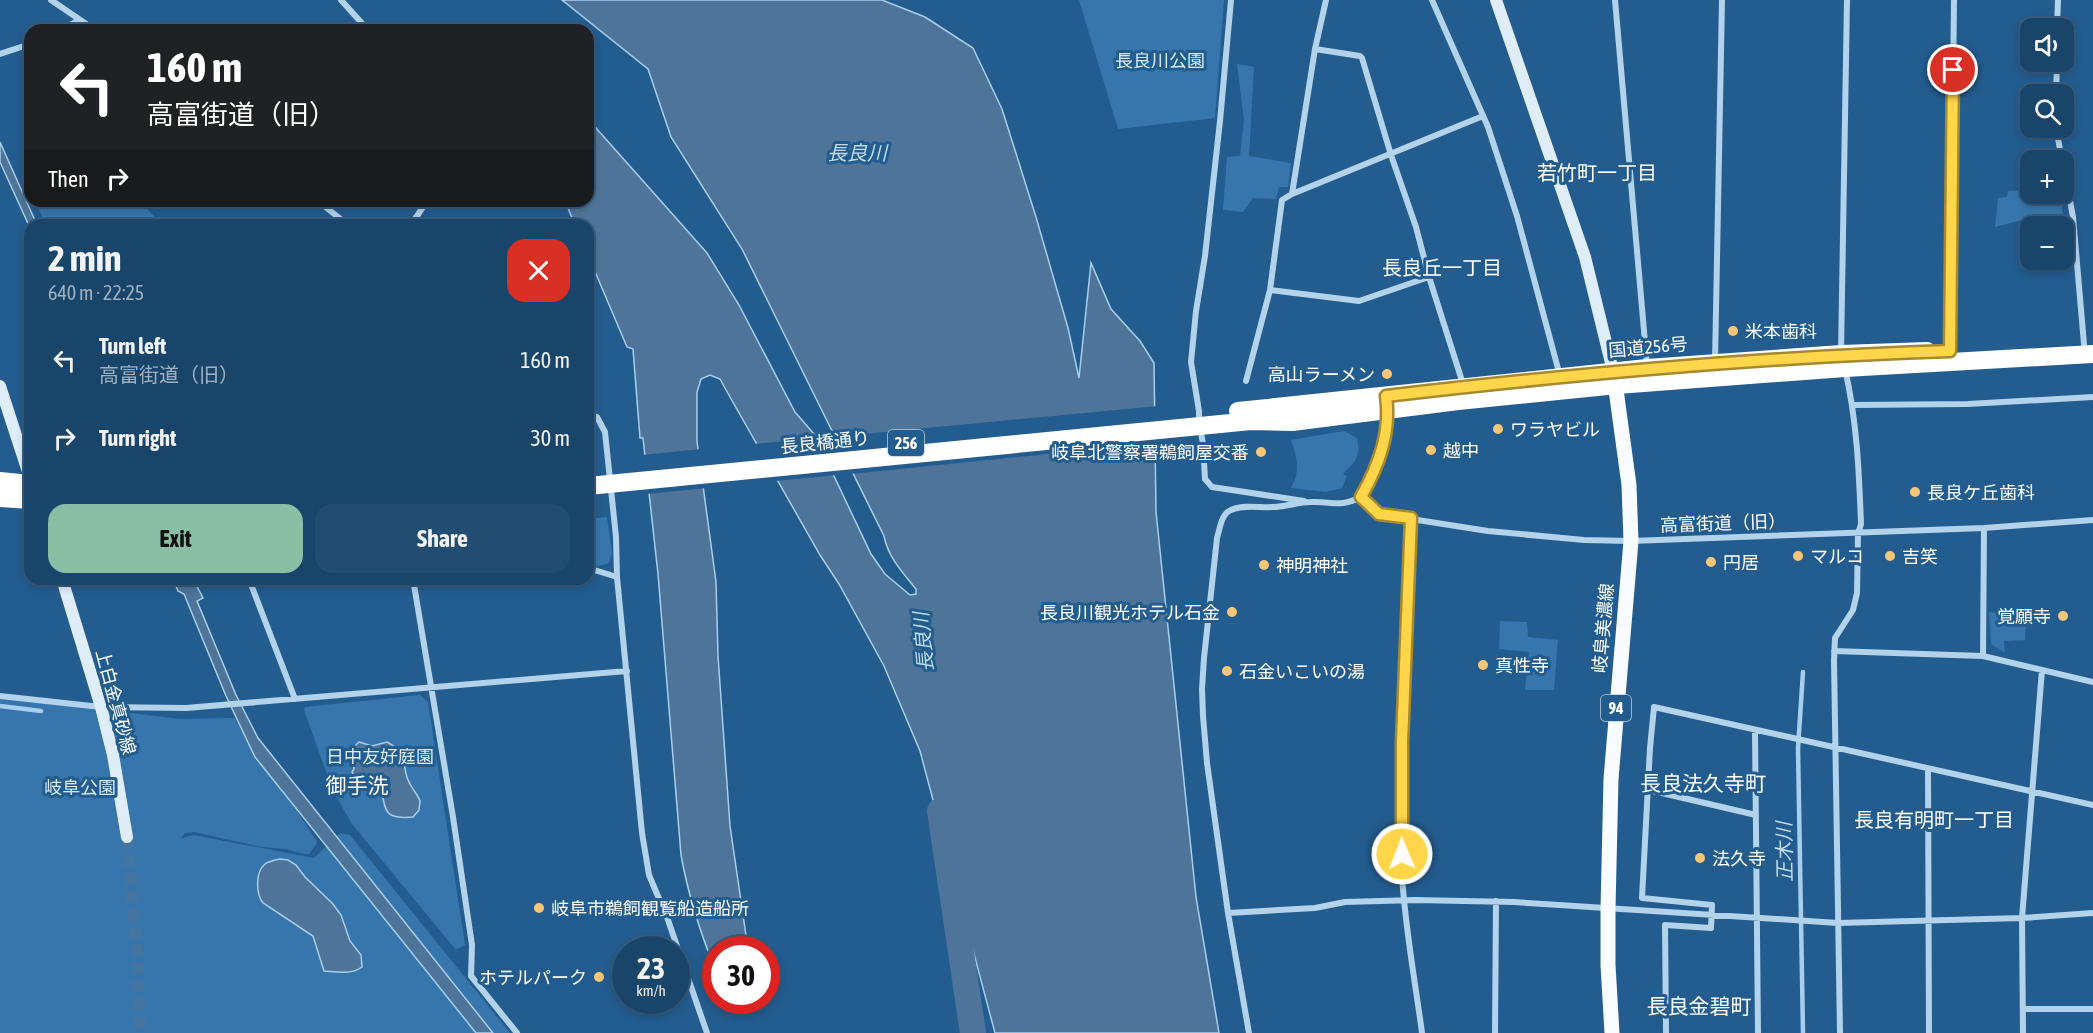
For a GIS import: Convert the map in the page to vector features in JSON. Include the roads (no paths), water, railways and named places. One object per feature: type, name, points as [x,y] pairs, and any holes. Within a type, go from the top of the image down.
[{"type":"highway","name":"国道256号","points":[[1387,403],[1464,387],[1560,377],[1615,378],[1647,368],[1715,363],[1843,361],[1950,351],[2090,347]]},
{"type":"highway","name":"国道256号","points":[[1209,420],[1615,378],[1843,361],[2090,347]]},
{"type":"highway","name":"長良橋通り","points":[[596,479],[1209,420]]},
{"type":"highway","points":[[0,481],[24,483]]},
{"type":"highway","points":[[0,498],[24,500]]},
{"type":"main road","name":"岐阜美濃線","points":[[1612,1033],[1608,965],[1611,779],[1631,541],[1629,485],[1615,378]]},
{"type":"street","points":[[51,0],[85,24]]},
{"type":"street","points":[[341,0],[363,24]]},
{"type":"street","points":[[1231,0],[1220,121],[1191,362],[1203,444],[1205,479],[1212,487],[1310,502],[1349,503],[1361,497],[1383,450],[1387,429],[1387,403]]},
{"type":"street","points":[[1292,194],[1315,49],[1326,0]]},
{"type":"street","points":[[1432,0],[1483,116],[1517,216],[1560,377]]},
{"type":"street","points":[[1496,0],[1585,257],[1615,378]]},
{"type":"street","points":[[1615,0],[1647,368]]},
{"type":"street","points":[[1715,363],[1722,0]]},
{"type":"street","points":[[1840,1033],[1834,651],[1835,638],[1853,610],[1857,593],[1858,534],[1861,524],[1853,405],[1843,361],[1847,0]]},
{"type":"street","points":[[1950,351],[1954,0]]},
{"type":"street","points":[[2057,18],[2058,0]]},
{"type":"street","points":[[72,24],[79,20]]},
{"type":"street","points":[[0,54],[24,46]]},
{"type":"street","points":[[1315,49],[1362,58],[1464,387]]},
{"type":"street","points":[[1246,381],[1270,290],[1282,200],[1483,116]]},
{"type":"street","points":[[2071,204],[2090,347]]},
{"type":"street","points":[[326,207],[340,219]]},
{"type":"street","points":[[1270,290],[1359,301],[1429,277]]},
{"type":"street","points":[[0,386],[24,459]]},
{"type":"street","points":[[1853,405],[1968,404],[2093,397]]},
{"type":"street","points":[[594,416],[597,417],[605,432],[642,833],[649,875],[668,920],[707,1033]]},
{"type":"street","name":"高富街道（旧）","points":[[1361,497],[1379,514],[1488,531],[1584,540],[1631,541],[1858,534],[2093,520]]},
{"type":"street","points":[[1250,1033],[1228,913],[1207,763],[1202,689],[1217,538],[1222,519],[1230,510],[1310,502]]},
{"type":"street","points":[[1411,518],[1401,798],[1402,876],[1405,919],[1422,1033]]},
{"type":"street","points":[[1983,656],[1984,528]]},
{"type":"street","points":[[594,570],[617,577]]},
{"type":"street","name":"上白金真砂線","points":[[64,585],[101,707],[113,755],[128,837]]},
{"type":"street","points":[[251,585],[292,700]]},
{"type":"street","points":[[414,585],[472,945],[471,976],[517,1033]]},
{"type":"street","points":[[1834,651],[1983,656],[2093,682]]},
{"type":"street","points":[[2023,1033],[2022,918],[2042,670]]},
{"type":"street","points":[[0,696],[101,707],[153,709],[292,700],[627,671]]},
{"type":"street","points":[[1666,1033],[1665,925],[1711,928],[1712,905],[1642,898],[1654,707],[2093,806]]},
{"type":"street","points":[[1755,731],[1758,1033]]},
{"type":"street","points":[[1928,769],[1929,1033]]},
{"type":"street","points":[[1649,790],[1756,815]]},
{"type":"street","points":[[1228,913],[1315,908],[1345,902],[1405,900],[1496,901],[1838,923],[2022,918],[2093,913]]},
{"type":"street","points":[[1496,901],[1496,1033]]},
{"type":"street","points":[[2023,1009],[2093,1009]]},
{"type":"water","name":"長良川","points":[[562,0],[882,0],[925,17],[973,48],[1002,109],[1068,328],[1079,378],[1091,263],[1111,309],[1140,341],[1154,363],[1156,512],[1196,897],[1219,1033],[995,1033],[920,751],[884,666],[720,379],[710,375],[701,379],[697,392],[697,441],[716,582],[718,656],[730,826],[746,936],[702,936],[681,855],[658,574],[643,438],[640,438],[633,349],[627,347],[594,269],[594,219],[572,219],[568,207],[594,207],[594,126],[707,253],[739,305],[795,412],[814,434],[871,554],[885,574],[910,595],[916,594],[916,589],[896,564],[889,551],[884,536],[742,249],[671,137],[648,69]]},
{"type":"water","points":[[0,142],[24,196],[24,207],[29,207],[34,219],[26,219],[0,162]]},
{"type":"water","points":[[176,585],[196,585],[203,598],[197,601],[236,695],[258,738],[493,1033],[476,1033],[255,757],[226,696],[184,594],[178,591]]},
{"type":"water","points":[[359,742],[372,746],[387,742],[399,752],[404,762],[407,778],[420,801],[419,810],[413,817],[390,814],[379,786],[365,786],[359,783],[352,772],[354,748]]},
{"type":"water","points":[[280,859],[288,860],[296,865],[341,915],[350,941],[361,955],[362,967],[358,970],[324,971],[313,936],[263,903],[258,889],[259,872],[267,863]]},
{"type":"waterway","name":"正木川","points":[[1803,672],[1798,748],[1803,1033]]},
{"type":"waterway","points":[[0,706],[41,711]]},
{"type":"waterway","name":"長良川","points":[[940,811],[973,1033]]},
{"type":"tunnel","points":[[127,837],[137,951],[140,1033]]},
{"type":"place","name":"米本歯科","points":[[1733,331]]},
{"type":"place","name":"高山ラーメン","points":[[1387,374]]},
{"type":"place","name":"ワラヤビル","points":[[1498,429]]},
{"type":"place","name":"越中","points":[[1431,450]]},
{"type":"place","name":"岐阜北警察署鵜飼屋交番","points":[[1261,452]]},
{"type":"place","name":"長良ケ丘歯科","points":[[1915,492]]},
{"type":"place","name":"マルコ","points":[[1798,556]]},
{"type":"place","name":"吉笑","points":[[1890,556]]},
{"type":"place","name":"円居","points":[[1711,562]]},
{"type":"place","name":"神明神社","points":[[1264,565]]},
{"type":"place","name":"長良川観光ホテル石金","points":[[1232,612]]},
{"type":"place","name":"覚願寺","points":[[2063,616]]},
{"type":"place","name":"真性寺","points":[[1483,665]]},
{"type":"place","name":"石金いこいの湯","points":[[1227,671]]},
{"type":"place","name":"法久寺","points":[[1700,858]]},
{"type":"place","name":"岐阜市鵜飼観覧船造船所","points":[[539,908]]},
{"type":"place","name":"ホテルパーク","points":[[599,977]]},
{"type":"district","name":"若竹町一丁目","points":[[1597,172]]},
{"type":"district","name":"長良丘一丁目","points":[[1442,267]]},
{"type":"district","name":"長良法久寺町","points":[[1703,783]]},
{"type":"district","name":"御手洗","points":[[357,785]]},
{"type":"district","name":"長良有明町一丁目","points":[[1934,819]]},
{"type":"district","name":"長良金碧町","points":[[1699,1006]]},
{"type":"park label","name":"長良川公園","points":[[1160,60]]},
{"type":"park label","name":"日中友好庭園","points":[[380,756]]},
{"type":"park label","name":"岐阜公園","points":[[80,787]]}]
